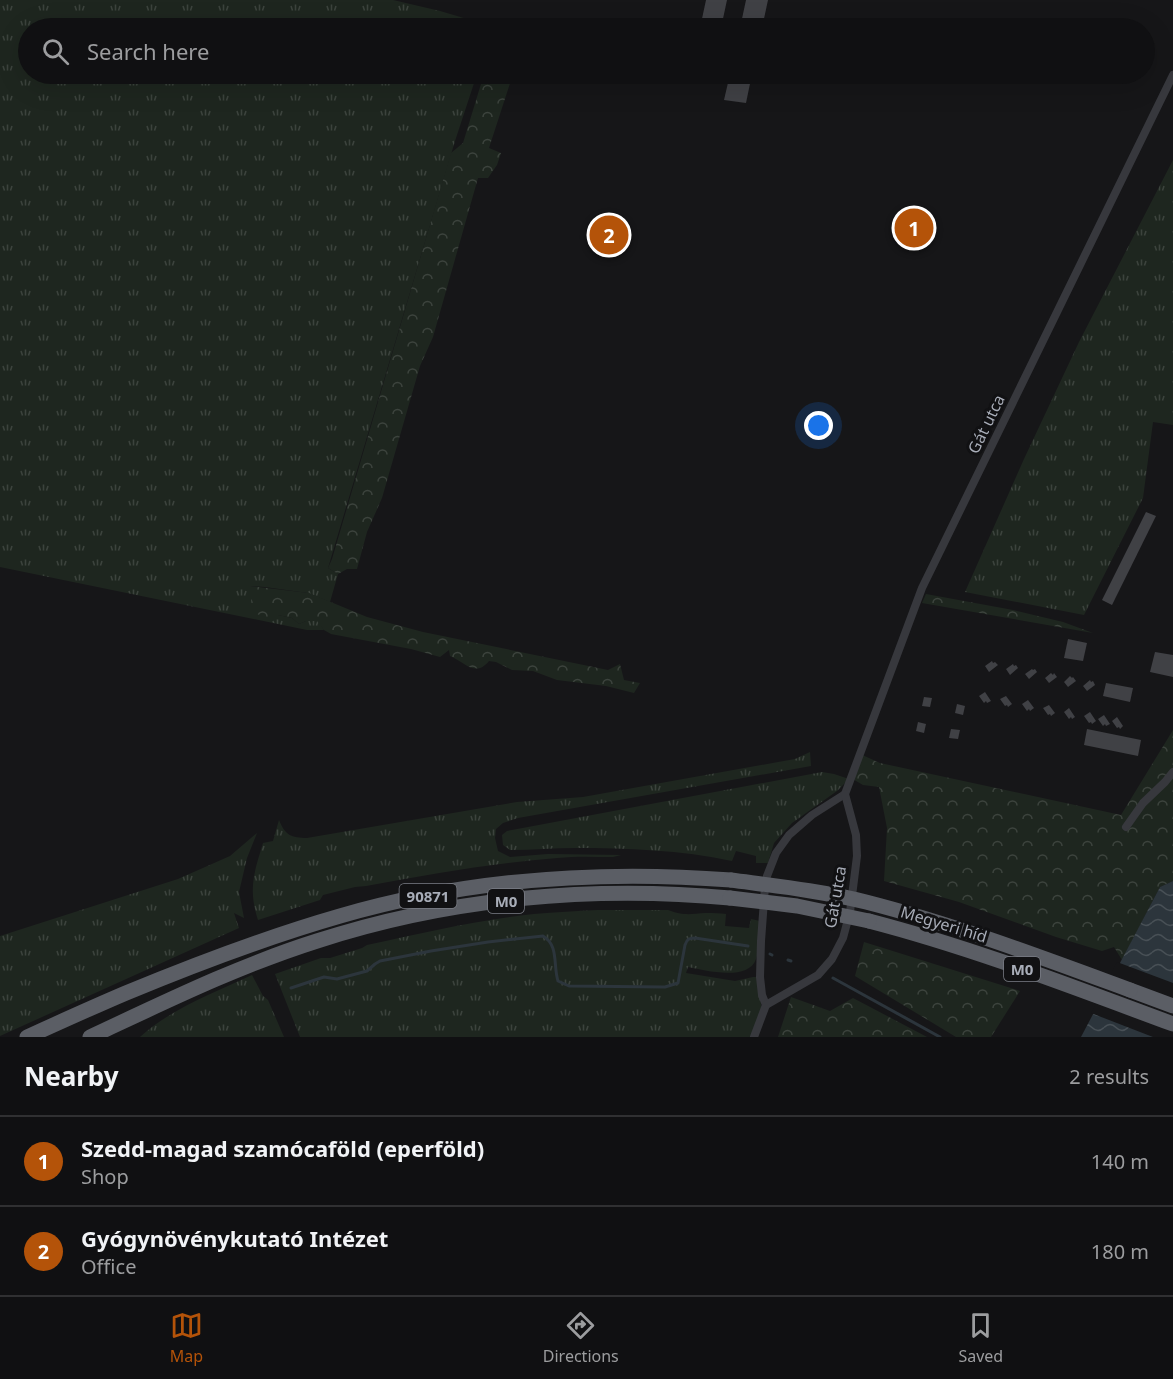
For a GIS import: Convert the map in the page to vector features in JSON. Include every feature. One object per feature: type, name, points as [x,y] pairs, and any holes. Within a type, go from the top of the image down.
[{"type":"highway","name":"Megyeri híd","points":[[581,877],[667,876],[731,880],[863,902],[997,941],[1173,1006]]},
{"type":"highway","name":"90871","points":[[27,1037],[134,990],[240,949],[342,916],[486,885],[581,877]]},
{"type":"highway","name":"Megyeri híd","points":[[90,1037],[190,990],[318,940],[391,921],[494,902],[568,894],[632,893],[730,898],[797,906],[869,921],[908,931],[997,960],[1173,1024]]},
{"type":"street","name":"Gát utca","points":[[766,1005],[818,975],[832,959],[843,938],[850,912],[857,856],[856,835],[844,794],[922,588],[1173,75]]},
{"type":"street","points":[[1126,827],[1143,803],[1165,783],[1173,772]]},
{"type":"street","points":[[754,1037],[766,1005],[762,994],[760,969],[765,887],[769,870],[776,853],[789,834],[812,815],[844,794]]},
{"type":"green space","points":[[0,0],[393,0],[464,18],[18,18],[18,84],[474,84],[328,568],[338,574],[330,602],[308,593],[250,586],[278,615],[292,618],[299,624],[306,621],[318,621],[324,630],[307,630],[0,567]]},
{"type":"green space","points":[[481,84],[510,84],[489,148],[501,153],[497,165],[488,178],[478,178],[433,337],[420,366],[382,498],[367,532],[357,569],[347,569],[338,574],[328,568],[451,153],[463,143]]},
{"type":"green space","points":[[1173,160],[1173,425],[1153,422],[1143,498],[1084,615],[965,592],[1079,342]]},
{"type":"green space","points":[[250,586],[309,593],[367,617],[423,632],[608,670],[620,664],[624,680],[640,683],[634,693],[606,686],[557,680],[533,671],[512,670],[496,662],[489,661],[484,666],[474,668],[450,656],[449,650],[440,657],[411,649],[331,634],[324,630],[317,621],[306,621],[299,624],[292,618],[278,615],[271,620],[252,612]]},
{"type":"green space","points":[[926,594],[1013,610],[1063,622],[1093,633],[922,603]]},
{"type":"green space","points":[[1173,730],[1173,881],[1160,887],[1122,960],[1114,947],[1102,951],[959,902],[884,881],[887,828],[879,787],[863,785],[851,778],[860,754],[880,763],[1121,815]]},
{"type":"green space","points":[[810,752],[811,766],[518,818],[503,823],[496,829],[495,838],[498,851],[510,857],[548,854],[621,855],[564,857],[509,863],[355,887],[323,895],[320,900],[258,920],[253,899],[255,872],[263,843],[273,841],[279,820],[289,835],[307,838],[517,802],[583,797],[795,759]]},
{"type":"green space","points":[[822,772],[849,779],[837,791],[792,823],[774,843],[768,863],[756,863],[756,856],[736,851],[732,861],[654,850],[575,848],[510,850],[503,845],[502,835],[507,831]]},
{"type":"green space","points":[[257,833],[247,858],[239,892],[244,918],[234,913],[239,928],[0,1036],[0,936],[178,879],[230,856]]},
{"type":"green space","points":[[598,910],[668,910],[683,914],[726,914],[725,926],[749,928],[751,919],[760,921],[758,950],[751,966],[744,970],[725,973],[688,967],[686,973],[735,981],[757,977],[762,1011],[752,1037],[300,1037],[275,974],[367,945],[450,927],[534,914]]},
{"type":"green space","points":[[864,942],[1020,991],[991,1037],[956,1037],[855,976]]},
{"type":"green space","points":[[252,975],[263,996],[268,1000],[284,1037],[140,1037],[179,1009]]},
{"type":"green space","points":[[791,997],[830,1011],[853,998],[927,1037],[778,1037]]},
{"type":"water","points":[[1173,881],[1173,1037],[1081,1037],[1160,887]]},
{"type":"pier","points":[[1117,962],[1173,983],[1173,1037],[1153,1037],[1091,1013]]},
{"type":"building","points":[[706,0],[727,0],[723,18],[702,18]]},
{"type":"building","points":[[746,0],[768,0],[764,18],[742,18]]},
{"type":"building","points":[[728,84],[750,84],[746,103],[724,100]]},
{"type":"building","points":[[1146,512],[1156,516],[1112,605],[1102,600]]},
{"type":"building","points":[[1068,639],[1087,643],[1083,661],[1064,658]]},
{"type":"building","points":[[1155,652],[1173,655],[1173,677],[1150,672]]},
{"type":"building","points":[[992,661],[998,665],[989,672],[985,666]]},
{"type":"building","points":[[1013,664],[1018,668],[1010,675],[1006,669]]},
{"type":"building","points":[[1032,669],[1037,672],[1029,679],[1025,674]]},
{"type":"building","points":[[1051,673],[1057,677],[1049,683],[1045,678]]},
{"type":"building","points":[[1070,676],[1076,681],[1068,687],[1064,682]]},
{"type":"building","points":[[1090,680],[1095,685],[1087,691],[1083,686]]},
{"type":"building","points":[[1106,683],[1133,688],[1130,702],[1103,696]]},
{"type":"building","points":[[985,692],[991,701],[987,703],[986,701],[984,703],[979,696]]},
{"type":"building","points":[[1006,696],[1012,704],[1008,707],[1000,699]]},
{"type":"building","points":[[924,697],[932,698],[930,707],[922,706]]},
{"type":"building","points":[[1028,700],[1034,708],[1030,711],[1029,709],[1027,711],[1022,704]]},
{"type":"building","points":[[957,704],[965,706],[963,715],[955,713]]},
{"type":"building","points":[[1049,705],[1055,713],[1051,716],[1043,708]]},
{"type":"building","points":[[1069,708],[1075,717],[1072,719],[1071,717],[1069,719],[1064,712]]},
{"type":"building","points":[[1090,712],[1096,721],[1092,724],[1084,716]]},
{"type":"building","points":[[1104,715],[1110,724],[1106,726],[1105,724],[1103,726],[1098,719]]},
{"type":"building","points":[[1117,717],[1123,726],[1120,729],[1112,721]]},
{"type":"building","points":[[918,722],[926,724],[924,733],[916,731]]},
{"type":"building","points":[[951,729],[960,730],[958,739],[949,738]]},
{"type":"building","points":[[1087,729],[1141,740],[1138,756],[1084,745]]},
{"type":"waterway","points":[[291,988],[324,977],[337,979],[367,971],[380,961],[488,942],[543,936],[553,950],[558,981],[569,986],[665,987],[678,983],[687,940],[695,938],[748,946]]},
{"type":"waterway","points":[[833,978],[940,1037]]},
{"type":"place","name":"Szedd-magad szamócaföld (eperföld)","points":[[914,228]]},
{"type":"place","name":"Gyógynövénykutató Intézet","points":[[609,235]]}]
